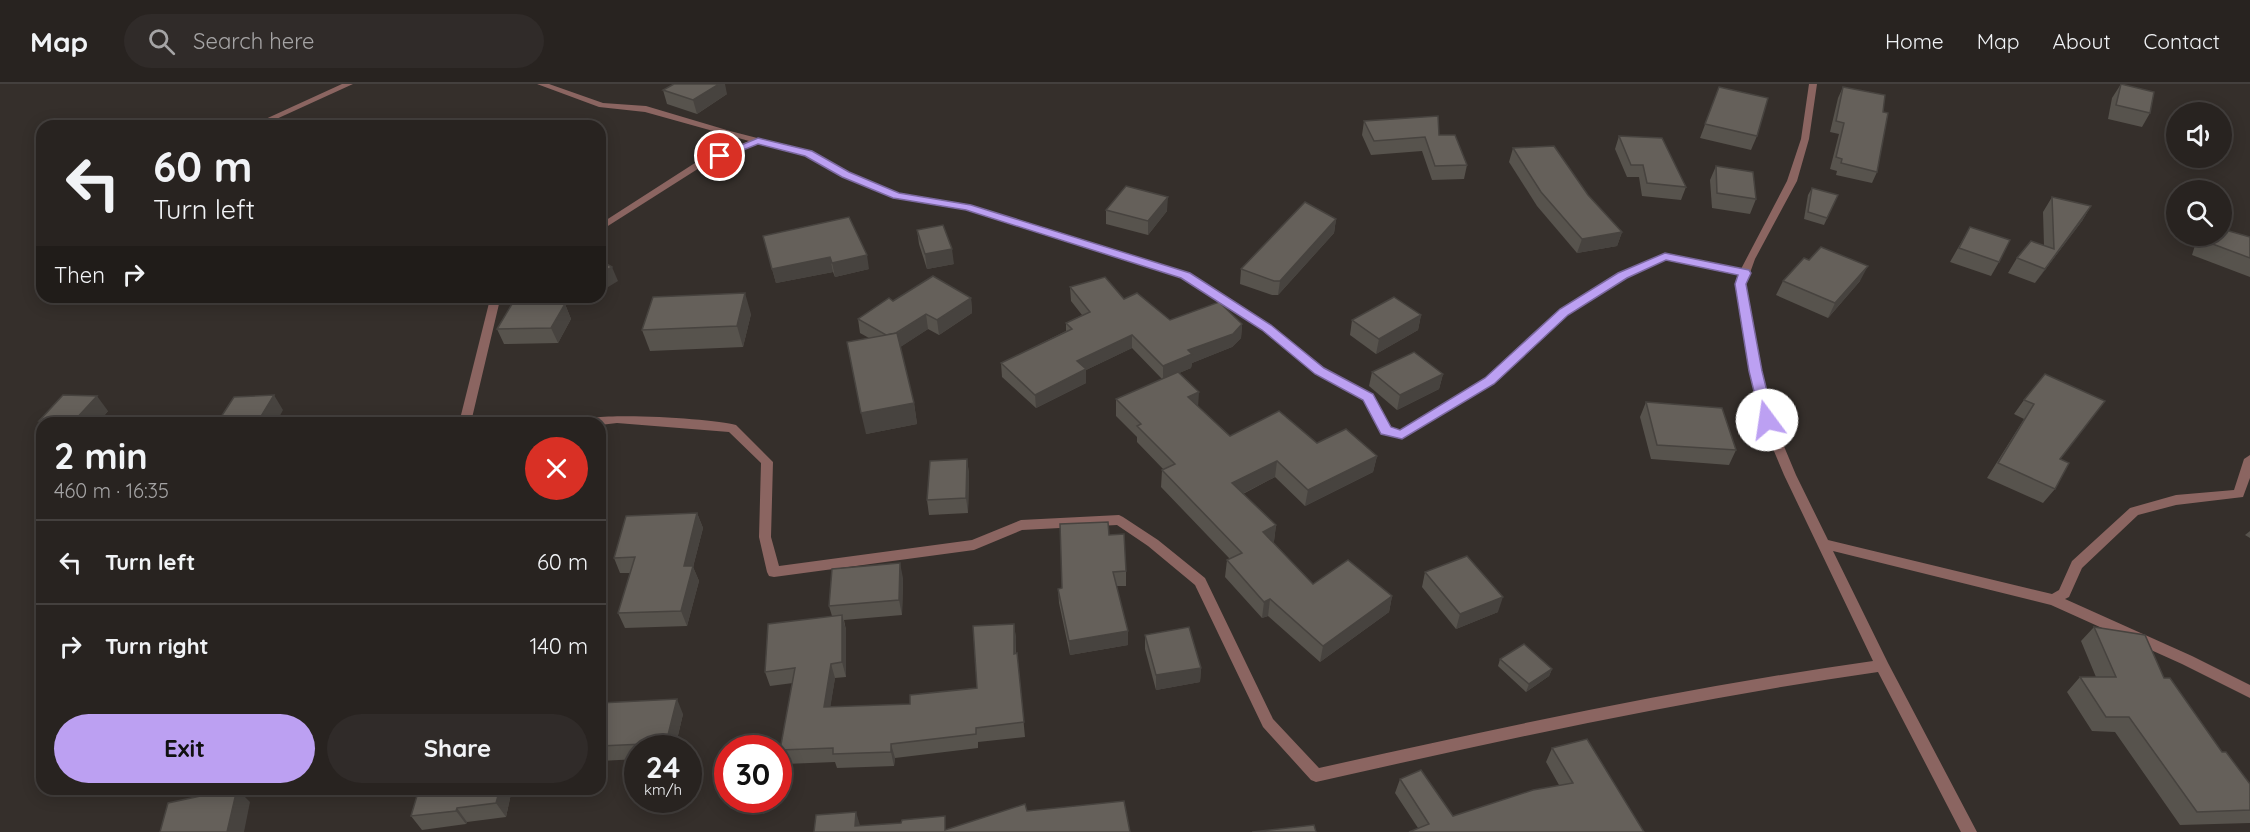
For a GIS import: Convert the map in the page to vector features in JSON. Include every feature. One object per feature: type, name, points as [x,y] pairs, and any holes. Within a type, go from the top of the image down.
[{"type":"street","points":[[268,120],[349,84]]},
{"type":"street","points":[[541,84],[602,105],[646,109],[809,154],[846,174],[897,195],[968,207],[1185,275],[1267,327],[1319,371],[1368,397],[1386,430],[1402,435],[1489,381],[1564,312],[1622,275],[1665,257],[1745,273]]},
{"type":"street","points":[[1813,84],[1805,140],[1791,181],[1741,284],[1755,371],[1767,420],[1822,544],[1882,666],[1969,832]]},
{"type":"street","points":[[606,224],[701,164],[758,141]]},
{"type":"street","points":[[466,417],[494,303]]},
{"type":"street","points":[[606,420],[617,419],[732,428],[767,462],[765,537],[774,572],[974,545],[1021,525],[1119,520],[1153,543],[1200,582],[1268,723],[1316,776],[1584,715],[1686,696],[1882,666]]},
{"type":"street","points":[[2054,600],[2064,593],[2077,565],[2134,511],[2176,500],[2239,494],[2250,459]]},
{"type":"street","points":[[1822,544],[2054,600],[2187,660],[2250,692]]},
{"type":"building","points":[[674,84],[719,84],[693,100],[663,90]]},
{"type":"building","points":[[2121,84],[2154,92],[2150,113],[2116,105]]},
{"type":"building","points":[[1719,87],[1768,98],[1757,136],[1705,124]]},
{"type":"building","points":[[1843,87],[1885,95],[1883,112],[1888,113],[1877,172],[1841,163],[1842,159],[1836,157],[1844,123],[1836,121]]},
{"type":"building","points":[[1438,116],[1439,135],[1455,135],[1467,165],[1435,166],[1425,137],[1374,141],[1364,121]]},
{"type":"building","points":[[1619,136],[1662,138],[1686,187],[1647,183],[1643,165],[1631,165]]},
{"type":"building","points":[[1554,146],[1588,195],[1622,232],[1582,239],[1541,192],[1513,148]]},
{"type":"building","points":[[1716,166],[1753,172],[1756,199],[1717,193]]},
{"type":"building","points":[[1126,186],[1168,197],[1148,221],[1106,210]]},
{"type":"building","points":[[1812,188],[1838,195],[1827,218],[1808,212]]},
{"type":"building","points":[[2052,197],[2091,206],[2045,269],[2017,258],[2031,241],[2054,249]]},
{"type":"building","points":[[1305,202],[1336,219],[1280,281],[1241,269]]},
{"type":"building","points":[[849,217],[867,255],[832,263],[830,257],[772,269],[763,236]]},
{"type":"building","points":[[943,225],[952,249],[925,254],[917,230]]},
{"type":"building","points":[[1970,227],[2010,240],[1999,262],[1959,248]]},
{"type":"building","points":[[2232,232],[2250,237],[2250,258],[2218,246],[2232,246]]},
{"type":"building","points":[[1821,247],[1868,266],[1835,303],[1783,281],[1804,258],[1809,260]]},
{"type":"building","points":[[933,276],[971,298],[937,320],[926,314],[896,333],[886,335],[858,319],[889,298],[893,301]]},
{"type":"building","points":[[1105,277],[1124,299],[1137,293],[1170,320],[1219,302],[1242,324],[1233,334],[1188,350],[1192,354],[1163,366],[1132,335],[1077,361],[1086,369],[1035,395],[1001,363],[1072,329],[1066,323],[1090,312],[1070,287]]},
{"type":"building","points":[[745,293],[737,326],[642,330],[653,297]]},
{"type":"building","points":[[1394,297],[1421,315],[1379,339],[1352,320]]},
{"type":"building","points":[[512,304],[565,304],[551,328],[497,329]]},
{"type":"building","points":[[897,333],[914,403],[861,413],[847,342]]},
{"type":"building","points":[[1414,352],[1443,374],[1400,395],[1372,372]]},
{"type":"building","points":[[1178,372],[1199,392],[1188,397],[1230,436],[1279,411],[1317,443],[1346,429],[1377,456],[1308,490],[1277,461],[1232,483],[1276,525],[1263,532],[1313,584],[1348,560],[1392,596],[1323,646],[1270,599],[1264,602],[1227,560],[1242,553],[1162,470],[1175,464],[1137,426],[1141,424],[1116,399]]},
{"type":"building","points":[[2045,374],[2105,401],[2060,459],[2069,463],[2055,489],[1998,463],[2034,404],[2024,400]]},
{"type":"building","points":[[63,395],[97,396],[78,417],[43,417]]},
{"type":"building","points":[[274,395],[261,417],[221,417],[234,397]]},
{"type":"building","points":[[1646,402],[1722,408],[1736,450],[1657,445]]},
{"type":"building","points":[[967,459],[966,498],[927,500],[930,461]]},
{"type":"building","points":[[697,513],[684,566],[693,566],[681,611],[618,613],[635,557],[614,558],[626,516]]},
{"type":"building","points":[[1108,522],[1109,535],[1124,534],[1126,571],[1113,572],[1128,631],[1069,641],[1058,589],[1062,588],[1060,524]]},
{"type":"building","points":[[1467,556],[1503,597],[1460,614],[1425,572]]},
{"type":"building","points":[[900,563],[899,600],[829,606],[832,569]]},
{"type":"building","points":[[842,615],[842,662],[831,664],[824,707],[910,704],[910,695],[977,688],[973,626],[1014,624],[1014,654],[1017,653],[1024,722],[976,728],[976,734],[891,744],[891,752],[833,754],[833,748],[792,750],[792,735],[783,735],[795,668],[765,672],[768,624]]},
{"type":"building","points":[[1189,627],[1201,668],[1156,675],[1145,635]]},
{"type":"building","points":[[2094,627],[2145,635],[2164,678],[2170,678],[2222,752],[2226,752],[2250,784],[2250,810],[2197,812],[2129,717],[2106,717],[2080,677],[2116,677]]},
{"type":"building","points":[[1524,644],[1552,669],[1529,684],[1500,659]]},
{"type":"building","points":[[677,699],[668,735],[624,735],[624,745],[606,746],[606,703]]},
{"type":"building","points":[[1587,739],[1644,832],[1409,832],[1429,824],[1400,779],[1421,770],[1453,816],[1533,790],[1573,783],[1552,748]]},
{"type":"building","points":[[205,795],[236,795],[227,832],[160,832],[168,803]]},
{"type":"building","points":[[417,795],[498,795],[496,803],[457,808],[456,811],[411,816]]},
{"type":"building","points":[[1124,801],[1130,832],[814,832],[816,815],[856,812],[855,826],[901,823],[902,820],[945,816],[945,830],[1025,804],[1027,811]]},
{"type":"building","points":[[1314,825],[1316,832],[1252,832]]},
{"type":"route","points":[[720,156],[758,141],[809,154],[846,174],[897,195],[968,207],[1185,275],[1267,327],[1319,371],[1368,397],[1386,430],[1402,435],[1489,381],[1564,312],[1622,275],[1665,257],[1745,273],[1741,284],[1755,371],[1767,420]]}]
